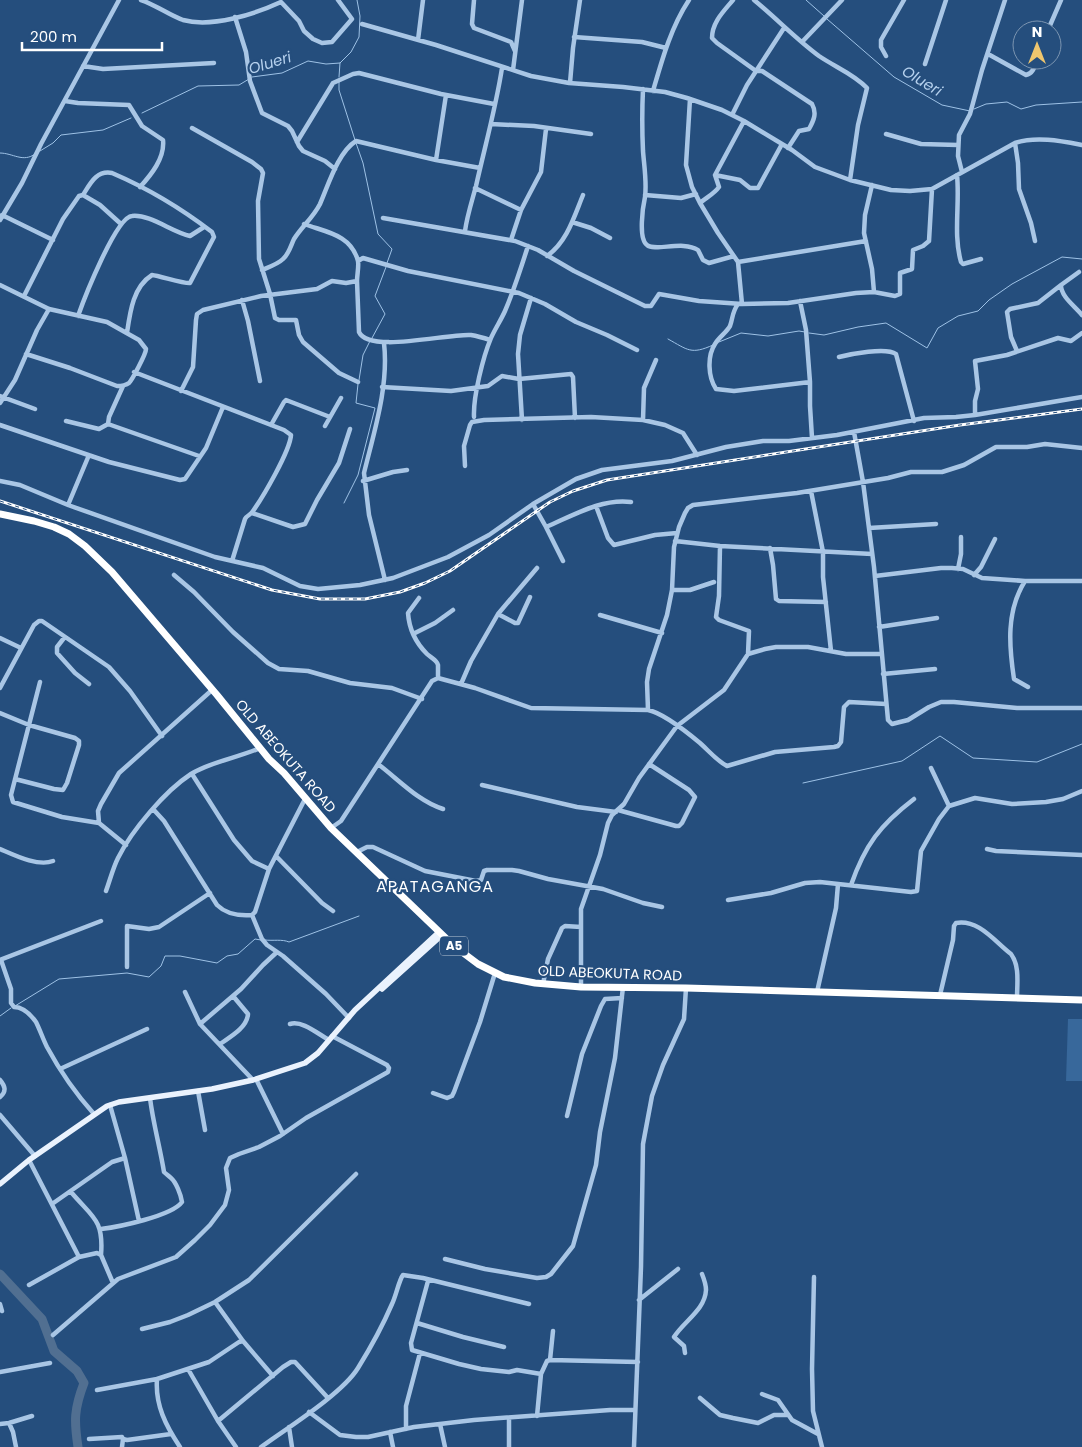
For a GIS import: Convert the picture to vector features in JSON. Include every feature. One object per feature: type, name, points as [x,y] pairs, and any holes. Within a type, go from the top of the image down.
[{"type":"highway","name":"OLD ABEOKUTA ROAD","points":[[0,514],[54,527],[69,534],[85,546],[112,572],[260,748],[331,828],[440,933],[478,964],[495,972],[518,981],[581,986],[1082,1000]]},
{"type":"main road","points":[[0,1184],[29,1160],[94,1114],[110,1105],[255,1080],[305,1063],[355,1010],[440,933]]},
{"type":"street","points":[[53,240],[1,217],[34,160],[119,0]]},
{"type":"street","points":[[141,0],[182,19],[194,22],[235,17],[268,8],[282,0],[304,32],[322,43],[332,42],[352,19],[338,0]]},
{"type":"street","points":[[418,40],[424,0]]},
{"type":"street","points":[[474,0],[472,24],[474,28],[511,42],[515,51]]},
{"type":"street","points":[[512,70],[522,0]]},
{"type":"street","points":[[570,83],[574,37],[580,0]]},
{"type":"street","points":[[654,91],[666,48],[682,10],[688,2],[680,0]]},
{"type":"street","points":[[733,0],[716,21],[712,38],[756,71],[762,71],[812,104],[815,109],[814,120],[809,129],[799,131],[788,148]]},
{"type":"street","points":[[754,0],[784,28],[819,56],[861,82],[867,88],[858,126],[850,180]]},
{"type":"street","points":[[802,42],[827,18],[842,0]]},
{"type":"street","points":[[886,56],[881,47],[881,40],[904,0]]},
{"type":"street","points":[[925,64],[946,0]]},
{"type":"street","points":[[962,172],[958,145],[961,129],[970,114],[1005,0]]},
{"type":"street","points":[[1052,20],[1061,0]]},
{"type":"street","points":[[235,17],[246,52],[250,79],[262,113],[288,126],[303,151],[335,168]]},
{"type":"street","points":[[362,24],[531,76],[570,83],[643,89],[690,99],[744,121],[815,167],[850,180],[891,190],[932,189],[1015,143],[1026,139],[1082,145]]},
{"type":"street","points":[[732,115],[747,85],[784,28]]},
{"type":"street","points":[[574,37],[642,42],[666,48]]},
{"type":"street","points":[[988,54],[1012,67]]},
{"type":"street","points":[[83,66],[103,68],[214,63]]},
{"type":"street","points":[[465,231],[491,124],[494,104],[498,97],[502,68]]},
{"type":"street","points":[[1017,70],[1026,75],[1030,74],[1033,70]]},
{"type":"street","points":[[297,142],[333,83],[359,73],[446,95],[494,104]]},
{"type":"street","points":[[643,89],[642,125],[645,195],[642,210],[645,243],[647,246],[656,247],[669,245],[689,246],[698,250],[703,260],[709,263],[734,256]]},
{"type":"street","points":[[436,160],[446,95]]},
{"type":"street","points":[[690,99],[686,165],[692,186],[700,203],[738,262],[740,304],[732,312],[730,326],[711,351],[710,373],[713,384],[716,389],[734,391],[810,382]]},
{"type":"street","points":[[65,101],[130,105],[142,126],[163,142],[154,172],[140,187]]},
{"type":"street","points":[[700,203],[714,194],[719,187],[715,174],[744,121]]},
{"type":"street","points":[[491,124],[520,125],[591,134]]},
{"type":"street","points":[[192,128],[261,169],[263,173],[258,209],[260,227],[259,259],[275,318],[279,320],[296,320],[298,335],[303,342],[339,374],[358,382]]},
{"type":"street","points":[[511,240],[521,210],[541,172],[546,129]]},
{"type":"street","points":[[886,134],[921,144],[958,145]]},
{"type":"street","points":[[262,270],[282,260],[304,224],[312,218],[335,168],[351,144],[356,141],[436,160],[480,168]]},
{"type":"street","points":[[1015,143],[1019,170],[1019,189],[1035,240]]},
{"type":"street","points":[[715,174],[740,180],[750,188],[758,188],[782,144]]},
{"type":"street","points":[[24,296],[70,208],[79,196],[83,195],[94,178],[103,173],[112,173],[140,187],[213,234],[213,241],[190,283],[186,284],[172,278],[152,275],[147,278],[134,298],[127,332]]},
{"type":"street","points":[[957,175],[958,210],[956,222],[961,262],[968,264],[982,259]]},
{"type":"street","points":[[872,185],[864,234],[872,270],[874,292]]},
{"type":"street","points":[[475,188],[521,210]]},
{"type":"street","points":[[384,218],[511,240],[528,246],[574,272],[645,306],[651,306],[656,296],[663,294],[699,301],[740,304],[800,301],[874,292],[895,296],[900,294],[900,273],[912,269],[913,250],[929,241],[932,189]]},
{"type":"street","points":[[645,195],[681,198],[696,194]]},
{"type":"street","points":[[83,195],[100,205],[121,224]]},
{"type":"street","points":[[547,256],[558,246],[572,222],[583,195]]},
{"type":"street","points":[[78,316],[102,258],[126,218],[134,216],[147,218],[166,228],[190,236],[204,227]]},
{"type":"street","points":[[572,222],[591,228],[610,238]]},
{"type":"street","points":[[304,224],[338,235],[352,249],[358,261],[357,281],[360,332],[361,336],[367,340],[384,343],[471,335],[490,340]]},
{"type":"street","points":[[738,262],[866,241]]},
{"type":"street","points":[[474,417],[485,354],[513,291],[528,246]]},
{"type":"street","points":[[358,261],[363,258],[408,271],[513,291],[637,350]]},
{"type":"street","points":[[1017,350],[1011,337],[1007,312],[1010,309],[1038,303],[1079,272]]},
{"type":"street","points":[[181,391],[193,367],[197,314],[203,310],[270,294],[317,288],[332,281],[357,281]]},
{"type":"street","points":[[1061,285],[1063,294],[1082,315]]},
{"type":"street","points":[[0,286],[49,309],[107,322],[143,343],[146,349],[144,357],[130,382],[123,386],[117,386],[26,354]]},
{"type":"street","points":[[522,420],[518,354],[520,335],[531,298]]},
{"type":"street","points":[[242,300],[248,320],[260,381]]},
{"type":"street","points":[[800,301],[806,330],[812,438]]},
{"type":"street","points":[[0,402],[16,380],[37,330],[49,309]]},
{"type":"street","points":[[975,415],[975,401],[978,388],[975,361],[1007,355],[1017,350],[1058,338],[1071,341],[1082,333]]},
{"type":"street","points":[[384,343],[382,387],[377,420],[363,481],[369,515],[385,580]]},
{"type":"street","points":[[838,357],[880,351],[896,354],[914,421]]},
{"type":"street","points":[[643,420],[644,388],[656,360]]},
{"type":"street","points":[[134,372],[291,433],[292,436],[285,454],[252,514],[245,519],[232,561]]},
{"type":"street","points":[[382,387],[451,391],[490,386],[502,376],[519,379],[571,374],[573,377],[576,418]]},
{"type":"street","points":[[66,421],[100,429],[108,424],[109,417],[123,386]]},
{"type":"street","points":[[2,397],[36,409]]},
{"type":"street","points":[[325,426],[341,398]]},
{"type":"street","points":[[0,481],[20,485],[68,505],[214,557],[263,568],[300,586],[318,589],[360,585],[385,580],[448,557],[489,535],[533,504],[576,479],[602,470],[647,465],[726,447],[812,438],[924,418],[975,415],[1082,398]]},
{"type":"street","points":[[271,426],[286,400],[330,417]]},
{"type":"street","points":[[0,425],[109,462],[180,480],[185,479],[206,448],[223,407]]},
{"type":"street","points":[[465,466],[464,446],[472,422],[576,418],[643,420],[665,425],[683,433],[697,455]]},
{"type":"street","points":[[108,424],[199,456]]},
{"type":"street","points":[[252,514],[293,527],[305,524],[339,463],[350,429]]},
{"type":"street","points":[[854,432],[863,482],[875,576],[888,720],[892,724],[908,720],[929,706],[942,702],[1016,708],[1082,708]]},
{"type":"street","points":[[648,710],[647,682],[649,669],[662,633],[672,590],[675,541],[688,508],[693,505],[811,491],[918,471],[942,472],[964,464],[996,447],[1028,447],[1045,444],[1082,448]]},
{"type":"street","points":[[68,505],[89,455]]},
{"type":"street","points":[[363,481],[407,470]]},
{"type":"street","points":[[811,491],[823,552],[823,577],[831,650]]},
{"type":"street","points":[[546,527],[596,506],[618,501],[631,502]]},
{"type":"street","points":[[533,504],[563,561]]},
{"type":"street","points":[[596,506],[608,538],[614,546],[655,535],[677,533]]},
{"type":"street","points":[[869,528],[936,524]]},
{"type":"street","points":[[958,569],[961,554],[961,537]]},
{"type":"street","points":[[974,575],[981,567],[995,539]]},
{"type":"street","points":[[675,541],[720,546],[872,554]]},
{"type":"street","points":[[581,986],[581,909],[600,855],[608,823],[677,726],[724,690],[748,654],[749,631],[719,620],[716,617],[719,596],[720,546]]},
{"type":"street","points":[[770,548],[776,599],[779,601],[826,602]]},
{"type":"street","points":[[461,684],[471,661],[498,614],[537,568]]},
{"type":"street","points":[[875,576],[941,568],[969,571],[982,578],[1025,581],[1082,581]]},
{"type":"street","points":[[174,575],[194,592],[233,632],[268,663],[279,669],[308,671],[350,683],[392,688],[422,699]]},
{"type":"street","points":[[1025,581],[1017,596],[1010,625],[1009,639],[1014,679],[1028,687]]},
{"type":"street","points":[[672,590],[690,590],[714,582]]},
{"type":"street","points":[[498,614],[518,623],[530,597]]},
{"type":"street","points":[[419,598],[408,613],[413,634],[426,653],[438,665],[438,678]]},
{"type":"street","points":[[413,634],[435,623],[453,610]]},
{"type":"street","points":[[600,615],[662,633]]},
{"type":"street","points":[[879,627],[937,618]]},
{"type":"street","points":[[0,688],[34,625],[39,621],[110,668],[130,691],[162,736]]},
{"type":"street","points":[[0,638],[21,648]]},
{"type":"street","points":[[64,638],[57,647],[57,653],[75,673],[89,684]]},
{"type":"street","points":[[748,654],[765,648],[776,647],[831,650],[846,654],[881,654]]},
{"type":"street","points":[[883,674],[935,669]]},
{"type":"street","points":[[331,828],[341,821],[432,681],[438,678],[531,708],[648,710],[658,712],[701,744],[715,759],[727,766],[775,752],[838,746],[841,742],[844,707],[849,702],[886,704]]},
{"type":"street","points":[[40,682],[11,795],[13,802],[62,817],[99,823],[126,845]]},
{"type":"street","points":[[99,823],[98,812],[101,804],[119,773],[212,690]]},
{"type":"street","points":[[0,713],[29,725],[75,738],[79,745],[68,783],[63,790],[15,778]]},
{"type":"street","points":[[106,891],[117,861],[126,845],[137,827],[153,809],[192,774],[260,748]]},
{"type":"street","points":[[378,764],[413,793],[443,810]]},
{"type":"street","points":[[482,785],[577,807],[617,811],[679,826],[695,797],[689,790],[649,764]]},
{"type":"street","points":[[932,768],[950,806]]},
{"type":"street","points":[[192,774],[234,840],[252,861],[269,869]]},
{"type":"street","points":[[728,900],[771,893],[805,883],[820,882],[911,892],[917,891],[921,852],[939,819],[950,806],[976,798],[1012,804],[1046,802],[1063,799],[1082,791]]},
{"type":"street","points":[[153,809],[164,821],[223,911],[244,916],[255,912],[269,869],[305,798]]},
{"type":"street","points":[[851,885],[858,863],[872,837],[900,809],[914,799]]},
{"type":"street","points":[[356,852],[367,847],[373,847],[420,869],[457,878],[480,880],[486,870],[512,870],[588,888],[603,889],[662,908]]},
{"type":"street","points":[[987,849],[1082,855]]},
{"type":"street","points":[[0,850],[33,861],[44,863],[53,861]]},
{"type":"street","points":[[276,856],[322,903],[333,911]]},
{"type":"street","points":[[817,992],[836,908],[838,884]]},
{"type":"street","points":[[127,967],[128,926],[149,929],[159,927],[210,893]]},
{"type":"street","points":[[252,914],[262,939],[267,946],[277,952],[350,1017]]},
{"type":"street","points":[[94,1114],[79,1097],[60,1069],[36,1022],[22,1008],[14,1007],[11,1003],[11,989],[0,960],[101,921]]},
{"type":"street","points":[[940,995],[950,954],[954,926],[956,923],[962,922],[974,924],[1014,958],[1017,969],[1017,998]]},
{"type":"street","points":[[543,984],[548,959],[562,928],[565,926],[581,926]]},
{"type":"street","points":[[200,1024],[233,996],[277,952]]},
{"type":"street","points":[[433,1093],[447,1098],[452,1096],[480,1022],[495,972]]},
{"type":"street","points":[[445,1259],[485,1269],[537,1278],[546,1277],[557,1268],[573,1246],[596,1165],[600,1132],[614,1064],[623,987]]},
{"type":"street","points":[[634,1447],[644,1144],[652,1096],[663,1065],[684,1019],[686,988]]},
{"type":"street","points":[[185,992],[200,1024],[255,1080],[284,1134]]},
{"type":"street","points":[[220,1044],[239,1031],[248,1017],[248,1014],[233,996]]},
{"type":"street","points":[[567,1116],[582,1054],[601,1006],[605,999],[622,998]]},
{"type":"street","points":[[53,1334],[118,1278],[176,1257],[210,1226],[225,1205],[229,1190],[226,1168],[230,1158],[259,1147],[284,1134],[306,1118],[388,1072],[388,1065],[302,1024],[296,1022],[290,1024]]},
{"type":"street","points":[[60,1069],[147,1030]]},
{"type":"street","points":[[0,1080],[5,1089],[0,1097]]},
{"type":"street","points":[[198,1091],[205,1130]]},
{"type":"street","points":[[101,1229],[139,1221],[178,1207],[182,1202],[181,1195],[171,1178],[164,1172],[153,1122],[150,1098]]},
{"type":"street","points":[[110,1105],[139,1221]]},
{"type":"street","points":[[0,1115],[35,1156]]},
{"type":"street","points":[[52,1204],[112,1162],[124,1158]]},
{"type":"street","points":[[29,1160],[79,1257]]},
{"type":"street","points":[[142,1329],[170,1322],[216,1302],[249,1280],[356,1174]]},
{"type":"street","points":[[71,1192],[94,1217],[101,1229],[101,1256],[113,1283]]},
{"type":"street","points":[[29,1285],[79,1257],[97,1253],[101,1256]]},
{"type":"street","points":[[639,1300],[678,1269]]},
{"type":"street","points":[[685,1353],[684,1346],[674,1337],[680,1327],[703,1303],[706,1289],[702,1274]]},
{"type":"street","points":[[261,1447],[328,1398],[357,1370],[386,1318],[403,1275],[423,1278],[428,1281],[529,1304]]},
{"type":"street","points":[[814,1277],[813,1411],[822,1447]]},
{"type":"street","points":[[428,1281],[411,1343],[411,1348],[414,1351],[481,1369],[509,1372],[517,1370],[542,1374]]},
{"type":"street","points":[[216,1302],[242,1341],[273,1376]]},
{"type":"street","points":[[0,1304],[2,1311]]},
{"type":"street","points":[[417,1323],[504,1347]]},
{"type":"street","points":[[550,1360],[553,1331]]},
{"type":"street","points":[[97,1390],[157,1379],[209,1362],[242,1341]]},
{"type":"street","points":[[406,1429],[406,1406],[420,1354]]},
{"type":"street","points":[[537,1416],[544,1364],[550,1360],[638,1362]]},
{"type":"street","points":[[218,1421],[291,1362],[295,1362],[328,1398]]},
{"type":"street","points":[[0,1372],[50,1363]]},
{"type":"street","points":[[188,1369],[218,1421],[236,1447]]},
{"type":"street","points":[[157,1379],[157,1394],[163,1421],[180,1447]]},
{"type":"street","points":[[762,1394],[778,1400],[792,1420],[818,1434]]},
{"type":"street","points":[[700,1398],[720,1415],[758,1423],[774,1415],[787,1415]]},
{"type":"street","points":[[310,1412],[340,1435],[366,1437],[440,1424],[635,1410]]},
{"type":"street","points":[[0,1424],[32,1416]]},
{"type":"street","points":[[509,1447],[510,1418]]},
{"type":"street","points":[[8,1423],[13,1432],[16,1447]]},
{"type":"street","points":[[440,1424],[445,1447]]},
{"type":"street","points":[[289,1427],[292,1447]]},
{"type":"street","points":[[390,1432],[393,1447]]},
{"type":"street","points":[[89,1439],[122,1437],[123,1440],[171,1434]]},
{"type":"street","points":[[122,1447],[123,1440]]},
{"type":"shaded area","points":[[1068,1019],[1082,1019],[1082,1081],[1066,1081]]},
{"type":"waterway","name":"Olueri","points":[[252,77],[282,73],[308,61],[326,64],[340,63],[351,52],[359,37],[360,16],[357,0]]},
{"type":"waterway","name":"Olueri","points":[[806,0],[824,16]]},
{"type":"waterway","name":"Olueri","points":[[827,19],[894,77],[942,105],[970,111]]},
{"type":"waterway","points":[[339,77],[340,63]]},
{"type":"waterway","name":"Olueri","points":[[142,113],[198,86],[239,85],[249,79]]},
{"type":"waterway","points":[[339,81],[339,90],[355,140]]},
{"type":"waterway","name":"Olueri","points":[[974,109],[986,104],[1007,102],[1021,109],[1036,105],[1082,102]]},
{"type":"waterway","name":"Olueri","points":[[40,151],[53,143],[61,135],[103,130],[131,118]]},
{"type":"waterway","points":[[356,143],[363,163],[378,234],[392,249],[387,263]]},
{"type":"waterway","name":"Olueri","points":[[0,153],[22,158],[31,157],[35,154]]},
{"type":"waterway","points":[[809,333],[824,335],[886,323],[927,348],[938,328],[958,316],[978,311],[989,300],[1012,284],[1062,257],[1082,259]]},
{"type":"waterway","points":[[372,338],[385,314],[375,296],[386,267]]},
{"type":"waterway","points":[[719,342],[741,333],[768,336],[799,331],[805,332]]},
{"type":"waterway","points":[[668,339],[690,350],[699,350],[713,345]]},
{"type":"waterway","points":[[359,380],[363,355],[370,341]]},
{"type":"waterway","points":[[344,503],[358,475],[375,408],[356,403],[358,384]]},
{"type":"waterway","points":[[803,783],[902,761],[940,736],[973,758],[1037,762],[1082,744]]},
{"type":"waterway","points":[[265,940],[289,942],[359,916]]},
{"type":"waterway","points":[[15,1006],[59,979],[127,973],[149,977],[161,966],[165,956],[180,956],[217,963],[227,956],[238,954],[255,939],[261,940]]},
{"type":"waterway","points":[[0,1016],[11,1008]]},
{"type":"waterway","points":[[0,1274],[42,1319],[54,1351],[77,1371],[84,1383],[78,1400],[76,1415],[78,1447]]},
{"type":"railway","points":[[0,501],[272,590],[320,599],[365,599],[400,592],[450,571],[550,502],[573,491],[607,480],[960,425],[1082,409]]},
{"type":"district","name":"APATAGANGA","points":[[435,886]]}]
